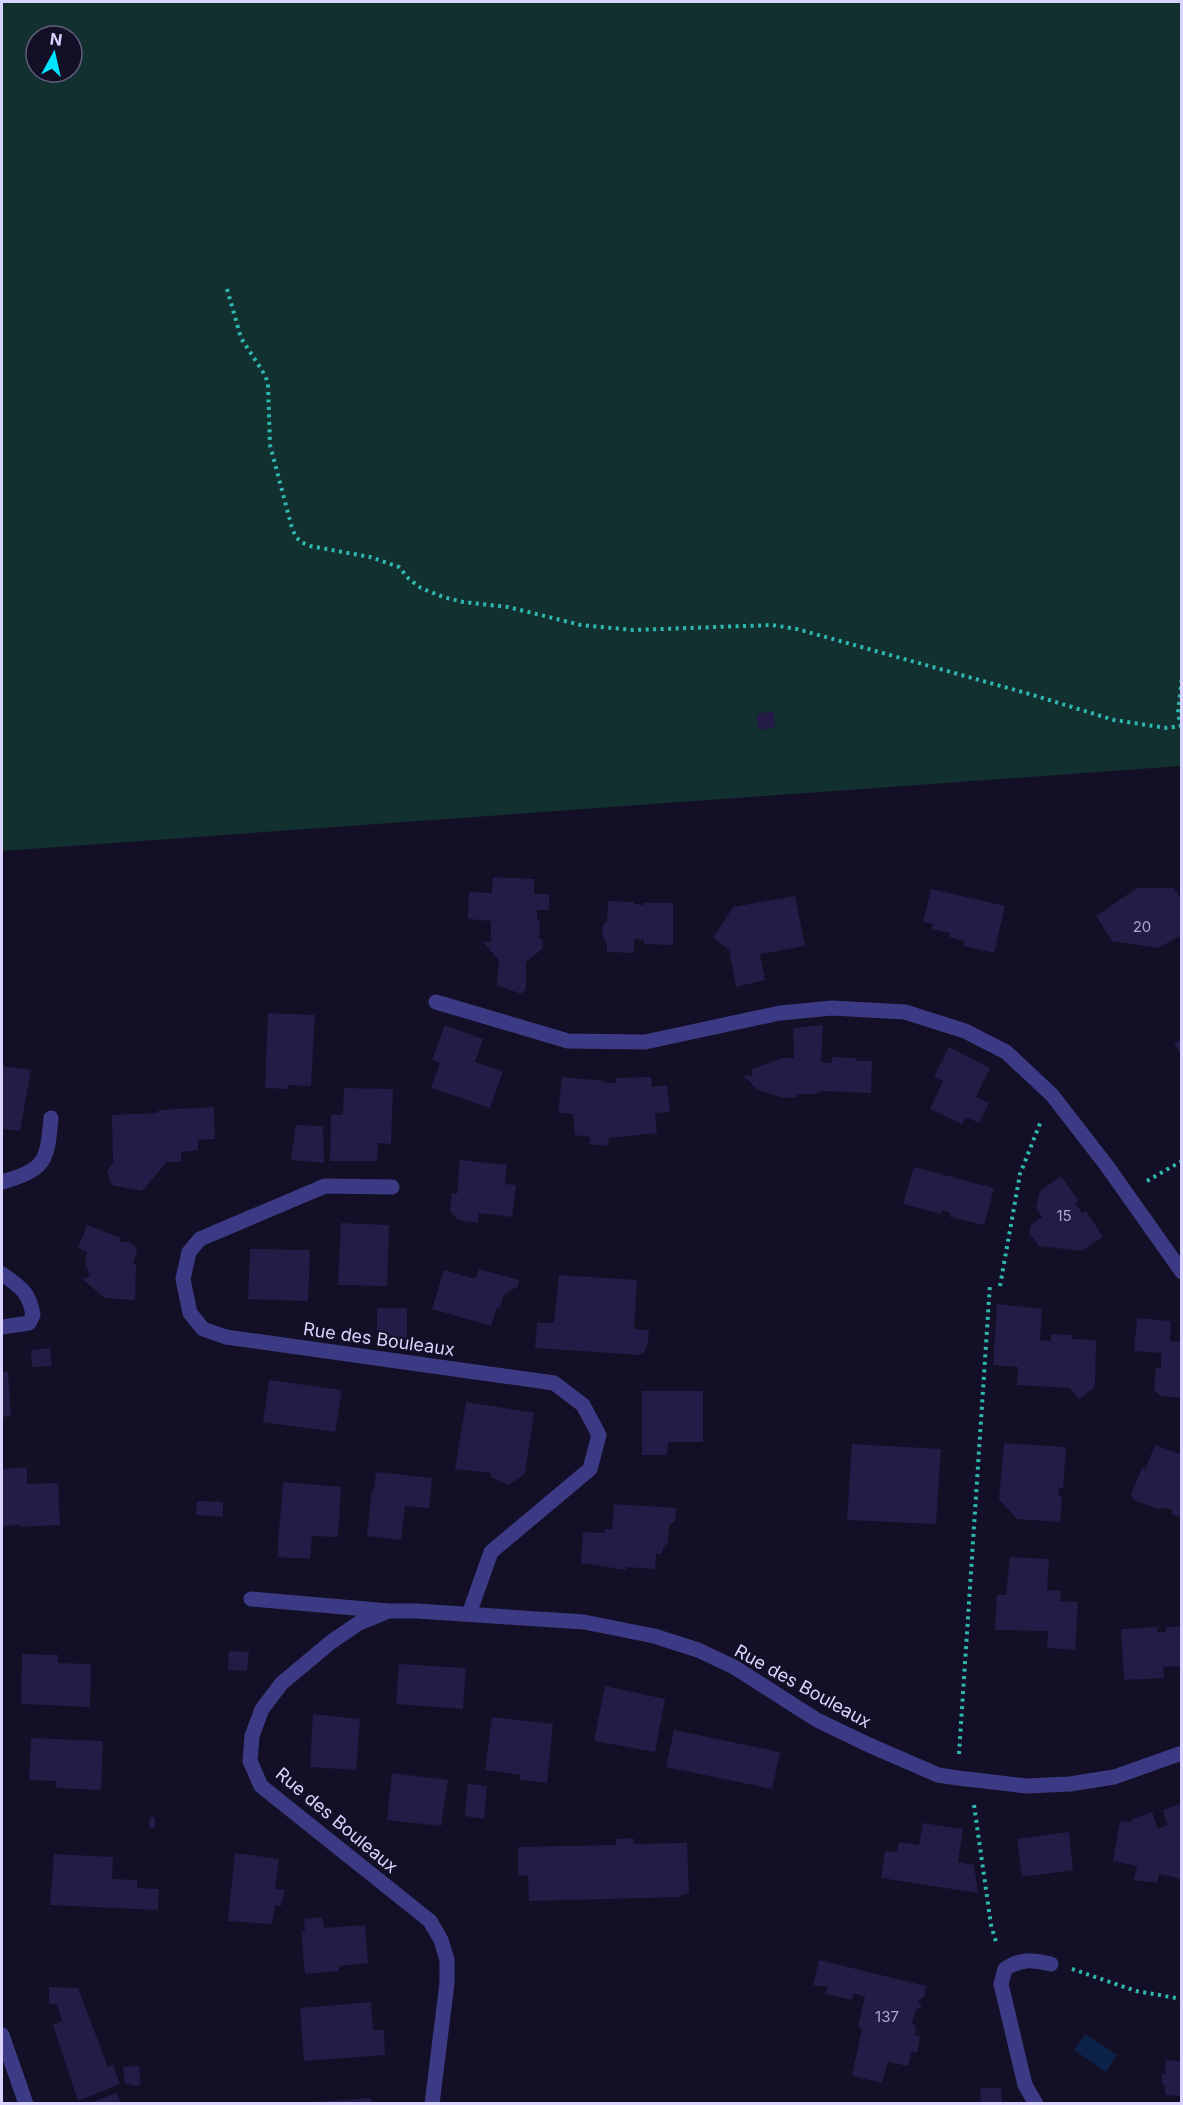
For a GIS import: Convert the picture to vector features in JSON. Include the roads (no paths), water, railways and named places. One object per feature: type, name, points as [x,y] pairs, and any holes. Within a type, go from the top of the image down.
[{"type":"street","points":[[436,1002],[568,1041],[645,1042],[780,1013],[832,1008],[905,1012],[965,1031],[1006,1052],[1052,1095],[1182,1272]]},
{"type":"street","points":[[2,1182],[22,1176],[39,1166],[45,1158],[51,1118]]},
{"type":"street","name":"Rue des Bouleaux","points":[[392,1187],[325,1186],[200,1239],[189,1252],[183,1279],[189,1313],[203,1329],[226,1337],[554,1383],[583,1405],[599,1435],[590,1469],[491,1552],[469,1614]]},
{"type":"street","points":[[2,1274],[20,1287],[31,1300],[33,1315],[29,1323],[2,1327]]},
{"type":"street","name":"Rue des Bouleaux","points":[[251,1599],[389,1611],[584,1622],[654,1636],[698,1650],[734,1667],[817,1720],[939,1775],[1026,1786],[1070,1784],[1114,1777],[1182,1753]]},
{"type":"street","name":"Rue des Bouleaux","points":[[389,1611],[359,1623],[331,1642],[282,1683],[262,1709],[252,1736],[250,1761],[261,1786],[430,1921],[441,1940],[447,1960],[447,1983],[432,2103]]},
{"type":"street","points":[[1036,2103],[1025,2085],[1001,1984],[1005,1969],[1018,1960],[1051,1964]]},
{"type":"street","points":[[2,2035],[26,2103]]},
{"type":"water","points":[[1085,2034],[1117,2055],[1106,2072],[1074,2050]]}]
